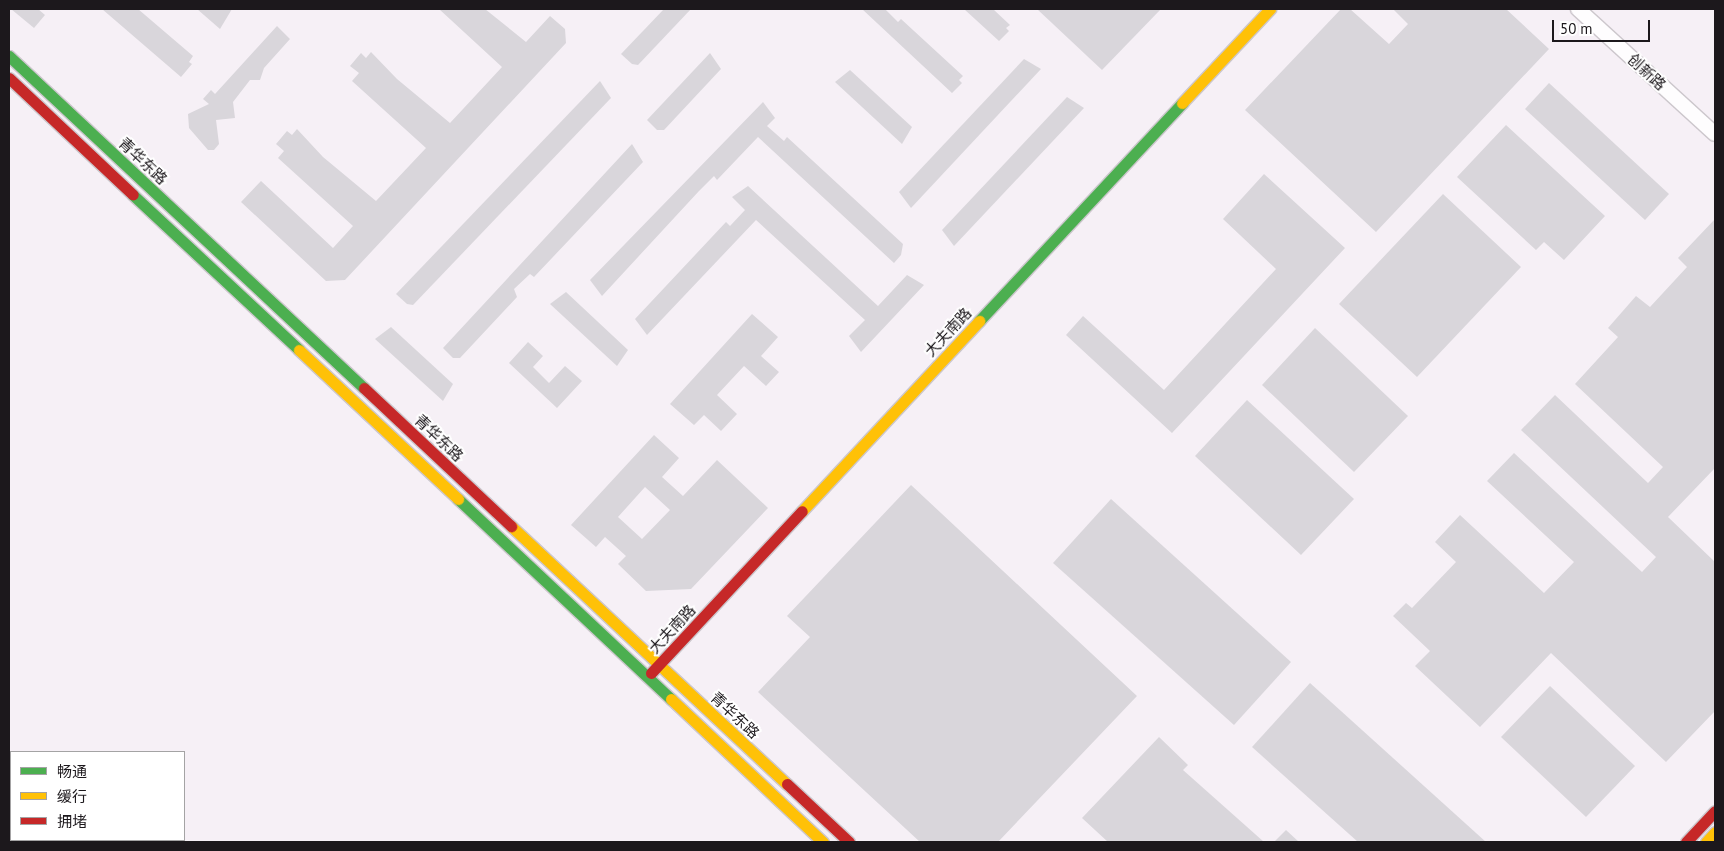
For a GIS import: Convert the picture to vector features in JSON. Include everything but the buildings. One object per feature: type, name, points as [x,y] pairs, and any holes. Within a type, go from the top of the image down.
[{"type":"main road","name":"大夫南路","points":[[648,676],[1270,9]]},
{"type":"main road","name":"青华东路","points":[[9,56],[849,842]]},
{"type":"main road","name":"青华东路","points":[[9,78],[823,842]]},
{"type":"main road","points":[[1686,842],[1715,811]]},
{"type":"main road","points":[[1706,842],[1715,832]]},
{"type":"street","name":"创新路","points":[[1578,9],[1715,134]]},
{"type":"traffic: fast","points":[[9,56],[364,388]]},
{"type":"traffic: fast","points":[[979,321],[1182,103]]},
{"type":"traffic: fast","points":[[133,195],[299,350]]},
{"type":"traffic: fast","points":[[458,499],[671,699]]},
{"type":"traffic: slow","points":[[1182,103],[1270,9]]},
{"type":"traffic: slow","points":[[802,511],[979,321]]},
{"type":"traffic: slow","points":[[299,350],[458,499]]},
{"type":"traffic: slow","points":[[511,526],[787,784]]},
{"type":"traffic: slow","points":[[671,699],[823,842]]},
{"type":"traffic: slow","points":[[1706,842],[1715,832]]},
{"type":"traffic: jam","points":[[9,78],[133,195]]},
{"type":"traffic: jam","points":[[364,388],[511,526]]},
{"type":"traffic: jam","points":[[651,673],[802,511]]},
{"type":"traffic: jam","points":[[787,784],[849,842]]},
{"type":"traffic: jam","points":[[1686,842],[1715,811]]}]
